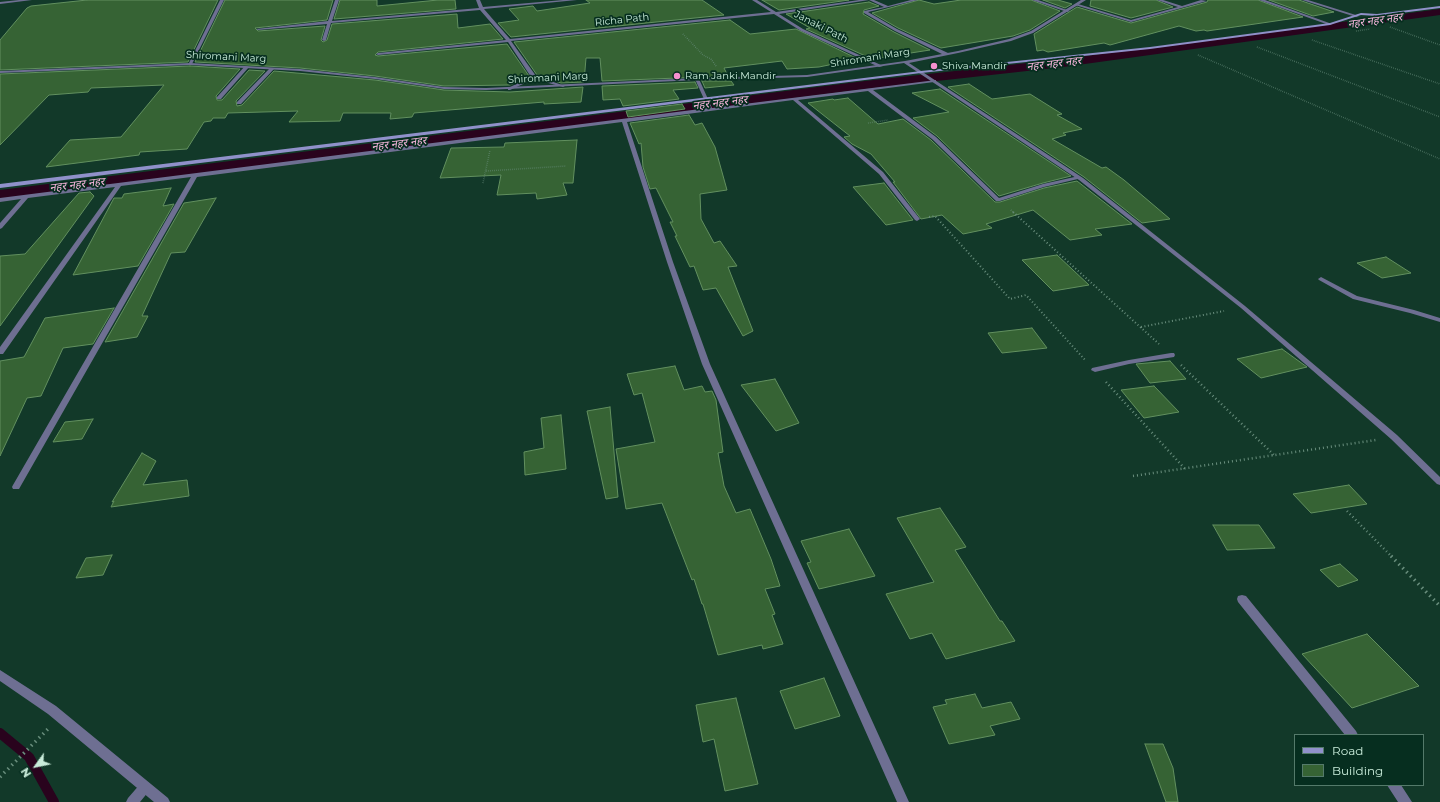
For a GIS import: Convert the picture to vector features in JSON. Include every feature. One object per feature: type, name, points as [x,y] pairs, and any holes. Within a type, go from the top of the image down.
[{"type":"main road","points":[[0,186],[920,72],[1150,48],[1330,24],[1361,14],[1377,15],[1440,7]]},
{"type":"street","points":[[0,3],[30,0]]},
{"type":"street","points":[[190,64],[222,0]]},
{"type":"street","points":[[324,40],[331,23],[337,0]]},
{"type":"street","points":[[478,0],[481,8],[509,41],[534,77],[563,86]]},
{"type":"street","points":[[258,29],[575,0]]},
{"type":"street","name":"Janaki Path","points":[[754,0],[802,30],[881,66]]},
{"type":"street","name":"Richa Path","points":[[378,54],[776,13],[867,0]]},
{"type":"street","points":[[871,0],[888,7]]},
{"type":"street","points":[[916,0],[865,12],[896,30],[946,54]]},
{"type":"street","points":[[1034,0],[1068,11]]},
{"type":"street","name":"Shiromani Marg","points":[[0,72],[190,64],[248,67],[375,78],[444,88],[510,89],[697,79],[807,76],[905,62],[1010,40],[1032,32],[1084,0]]},
{"type":"street","points":[[1159,0],[1181,7]]},
{"type":"street","points":[[1077,5],[1130,21],[1205,1],[1203,0]]},
{"type":"street","points":[[1261,0],[1330,24]]},
{"type":"street","points":[[1304,0],[1357,16]]},
{"type":"street","points":[[905,62],[1079,178],[1243,307],[1394,437],[1440,482]]},
{"type":"street","points":[[219,98],[248,67]]},
{"type":"street","points":[[239,103],[272,69]]},
{"type":"street","points":[[510,89],[534,77]]},
{"type":"street","points":[[697,79],[711,110]]},
{"type":"street","points":[[0,200],[711,110],[934,80]]},
{"type":"street","points":[[868,89],[930,135],[998,200],[1043,186],[1079,178]]},
{"type":"street","points":[[794,99],[881,173],[917,219]]},
{"type":"street","points":[[624,121],[670,262],[706,364],[903,802]]},
{"type":"street","points":[[16,487],[195,175]]},
{"type":"street","points":[[0,352],[118,185]]},
{"type":"street","points":[[0,227],[26,197]]},
{"type":"street","points":[[1321,279],[1355,298],[1412,311],[1440,320]]},
{"type":"street","points":[[1095,370],[1129,362],[1171,355]]},
{"type":"street","points":[[1242,600],[1351,734]]},
{"type":"street","points":[[0,675],[60,717],[164,802]]},
{"type":"street","points":[[1394,786],[1406,802]]},
{"type":"street","points":[[132,802],[145,787]]},
{"type":"path","points":[[673,24],[702,55],[711,59],[724,78]]},
{"type":"path","points":[[1387,26],[1440,45]]},
{"type":"path","points":[[1306,38],[1440,84]]},
{"type":"path","points":[[1251,45],[1440,117]]},
{"type":"path","points":[[1192,52],[1440,159]]},
{"type":"path","points":[[483,183],[493,137]]},
{"type":"path","points":[[486,171],[566,166]]},
{"type":"path","points":[[998,200],[1023,220],[1171,355],[1275,456]]},
{"type":"path","points":[[917,219],[934,216],[1010,299],[1026,295],[1185,469]]},
{"type":"path","points":[[1140,327],[1243,307]]},
{"type":"path","points":[[1133,476],[1275,456],[1394,437]]},
{"type":"path","points":[[1347,511],[1440,606]]},
{"type":"path","points":[[0,777],[60,717]]},
{"type":"building","points":[[87,0],[218,0],[188,62],[0,70],[0,40],[27,8],[31,6]]},
{"type":"building","points":[[225,0],[333,0],[327,20],[255,28],[258,31],[325,26],[321,40],[323,42],[327,40],[332,24],[457,14],[458,28],[490,24],[503,39],[378,52],[375,55],[378,56],[507,44],[529,76],[510,85],[444,86],[375,76],[300,68],[195,62]]},
{"type":"building","points":[[340,0],[377,0],[377,6],[438,0],[455,0],[456,9],[334,19]]},
{"type":"building","points":[[586,0],[702,0],[724,15],[511,37],[498,23],[519,20],[509,9],[533,6],[537,11],[590,3]]},
{"type":"building","points":[[762,0],[849,0],[779,10]]},
{"type":"building","points":[[919,0],[934,4],[961,0],[1031,0],[1060,11],[1030,30],[1013,36],[941,48],[898,28],[872,13]]},
{"type":"building","points":[[1043,0],[1058,0],[1072,4],[1065,8]]},
{"type":"building","points":[[1091,0],[1156,0],[1173,7],[1131,18],[1090,6]]},
{"type":"building","points":[[1208,0],[1258,0],[1303,17],[1207,31],[1196,31],[1179,26],[1110,45],[1104,43],[1048,52],[1043,50],[1037,51],[1034,34],[1077,7],[1131,23],[1207,2]]},
{"type":"building","points":[[1269,0],[1299,0],[1334,12],[1313,16]]},
{"type":"building","points":[[869,2],[879,6],[864,10],[863,14],[930,50],[872,59],[806,29],[810,28],[786,14]]},
{"type":"building","points":[[730,20],[750,34],[796,29],[858,59],[819,67],[787,69],[782,61],[724,68],[728,76],[602,81],[600,58],[586,58],[584,82],[561,83],[537,75],[514,42]]},
{"type":"building","points":[[190,66],[240,69],[216,96],[217,100],[222,100],[249,70],[265,71],[236,101],[237,106],[242,105],[274,71],[375,80],[444,90],[510,92],[583,87],[581,102],[544,104],[544,102],[414,113],[412,117],[390,119],[391,113],[343,113],[340,121],[289,122],[298,111],[228,113],[225,118],[213,118],[211,121],[204,122],[187,149],[140,152],[139,155],[46,167],[70,140],[121,137],[164,85],[91,88],[88,92],[49,95],[0,145],[0,74]]},
{"type":"building","points":[[702,81],[731,81],[734,85],[705,88]]},
{"type":"building","points":[[695,82],[698,88],[673,90],[679,99],[623,106],[620,99],[603,100],[602,86]]},
{"type":"building","points":[[969,84],[992,99],[1030,94],[1062,114],[1057,115],[1082,129],[1063,133],[1066,135],[1052,139],[1102,168],[1106,167],[1124,180],[1170,219],[1142,223],[1084,177],[948,87]]},
{"type":"building","points":[[940,89],[1071,176],[999,196],[937,136],[913,118],[949,112],[912,93]]},
{"type":"building","points":[[848,98],[878,124],[903,119],[931,140],[995,202],[1000,202],[1044,188],[1077,181],[1132,224],[1095,229],[1102,235],[1070,240],[1033,210],[986,224],[992,228],[963,234],[942,215],[921,219],[893,182],[895,182],[871,154],[852,144],[844,137],[850,136],[808,103]]},
{"type":"building","points":[[682,104],[685,109],[628,117],[626,111]]},
{"type":"building","points":[[689,115],[695,125],[702,123],[715,147],[727,190],[700,194],[701,219],[714,243],[720,241],[737,266],[728,267],[753,331],[743,336],[716,288],[703,290],[694,266],[690,267],[675,236],[677,236],[670,222],[673,222],[656,188],[650,189],[643,167],[641,143],[639,144],[630,123]]},
{"type":"building","points":[[577,140],[573,183],[563,183],[567,195],[537,199],[536,193],[497,195],[501,175],[440,178],[451,148],[504,147],[505,143]]},
{"type":"building","points":[[884,183],[913,220],[886,225],[853,187]]},
{"type":"building","points":[[171,188],[163,206],[174,204],[138,266],[73,275],[114,198],[122,198],[124,194]]},
{"type":"building","points":[[90,192],[94,196],[0,326],[0,256],[25,254],[79,193]]},
{"type":"building","points":[[216,198],[185,252],[171,253],[142,316],[148,316],[137,337],[105,342],[184,203]]},
{"type":"building","points":[[1057,255],[1089,285],[1053,291],[1022,260]]},
{"type":"building","points":[[1386,257],[1411,273],[1382,278],[1357,263]]},
{"type":"building","points":[[114,308],[93,344],[63,348],[41,396],[27,398],[0,456],[0,361],[24,357],[45,318]]},
{"type":"building","points":[[1032,328],[1047,348],[1002,353],[988,333]]},
{"type":"building","points":[[1282,349],[1307,367],[1261,378],[1237,359]]},
{"type":"building","points":[[1170,361],[1186,379],[1150,383],[1136,364]]},
{"type":"building","points":[[675,366],[684,390],[702,386],[705,392],[712,391],[716,400],[723,452],[718,453],[724,486],[736,513],[750,509],[771,559],[780,586],[765,589],[775,614],[772,615],[783,644],[763,649],[762,645],[718,655],[694,579],[692,580],[662,503],[626,509],[616,449],[655,442],[642,393],[634,395],[627,374]]},
{"type":"building","points":[[775,379],[799,423],[776,431],[741,385]]},
{"type":"building","points":[[1154,386],[1179,412],[1144,418],[1121,390]]},
{"type":"building","points":[[610,407],[618,497],[606,499],[587,411]]},
{"type":"building","points":[[561,415],[566,469],[525,475],[524,452],[544,448],[541,418]]},
{"type":"building","points":[[93,419],[82,439],[53,442],[65,422]]},
{"type":"building","points":[[142,453],[156,461],[143,485],[187,480],[189,496],[111,507],[114,501],[112,502]]},
{"type":"building","points":[[1349,485],[1367,504],[1311,513],[1293,494]]},
{"type":"building","points":[[940,508],[966,547],[955,550],[1000,621],[1002,621],[1015,641],[946,659],[932,633],[910,639],[886,594],[934,582],[897,518]]},
{"type":"building","points":[[1213,525],[1259,525],[1275,548],[1227,550]]},
{"type":"building","points":[[849,529],[875,576],[819,589],[807,563],[811,562],[801,541]]},
{"type":"building","points":[[112,555],[103,575],[76,578],[86,558]]},
{"type":"building","points":[[1340,564],[1358,580],[1338,587],[1320,570]]},
{"type":"building","points":[[1367,634],[1419,686],[1352,708],[1302,654]]},
{"type":"building","points":[[824,678],[840,716],[795,729],[780,691]]},
{"type":"building","points":[[975,694],[982,708],[1011,702],[1020,719],[990,726],[995,735],[949,744],[933,707],[947,704],[945,700]]},
{"type":"building","points":[[736,698],[758,784],[725,791],[714,739],[703,742],[696,705]]},
{"type":"building","points":[[1145,744],[1163,744],[1173,768],[1178,802],[1166,802]]},
{"type":"waterway","name":"नहर नहर नहर","points":[[0,195],[865,85],[1063,63],[1440,12]]},
{"type":"waterway","points":[[0,733],[29,757],[54,802]]},
{"type":"place","name":"Shiva Mandir","points":[[934,66]]},
{"type":"place","name":"Ram Janki Mandir","points":[[677,76]]}]
